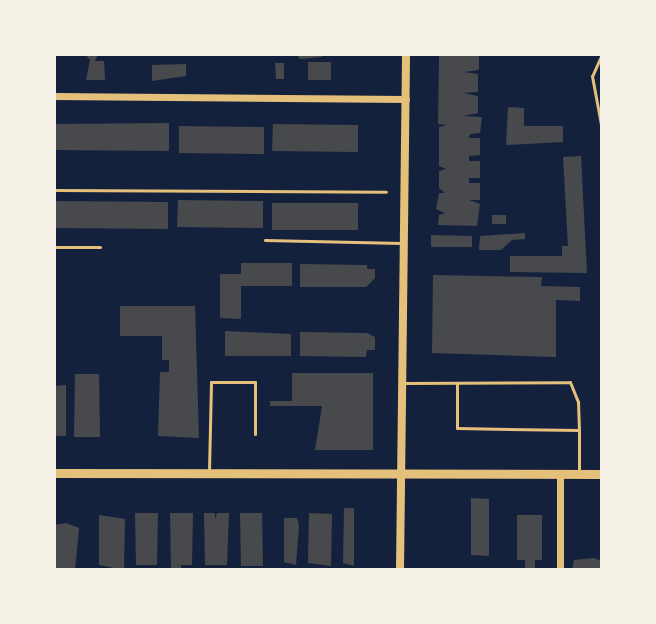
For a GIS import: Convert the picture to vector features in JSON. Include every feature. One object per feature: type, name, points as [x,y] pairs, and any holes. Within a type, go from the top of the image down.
[{"type":"main road","points":[[54,473],[602,474]]},
{"type":"street","points":[[400,569],[406,54]]},
{"type":"street","points":[[54,96],[406,99]]},
{"type":"street","points":[[560,474],[560,570]]},
{"type":"lane","points":[[602,54],[592,76],[602,130]]},
{"type":"lane","points":[[265,240],[405,243]]},
{"type":"lane","points":[[54,247],[100,247]]},
{"type":"lane","points":[[209,475],[211,382],[255,382],[255,434]]},
{"type":"lane","points":[[403,383],[570,382],[579,430],[579,474]]},
{"type":"lane","points":[[457,384],[457,428],[579,430]]},
{"type":"path","points":[[54,190],[386,192]]},
{"type":"building","points":[[85,54],[98,54],[95,61],[104,61],[105,80],[86,80],[90,60]]},
{"type":"building","points":[[296,54],[322,54],[322,57],[300,59]]},
{"type":"building","points":[[439,54],[479,54],[479,70],[464,72],[478,74],[478,92],[463,93],[478,96],[478,113],[463,116],[482,117],[480,133],[470,134],[469,138],[480,138],[480,155],[469,156],[469,161],[480,161],[480,178],[469,178],[469,183],[480,183],[480,200],[469,200],[480,204],[477,226],[438,225],[439,215],[445,213],[436,209],[439,193],[445,193],[439,188],[439,171],[446,169],[439,166],[439,127],[447,125],[438,124]]},
{"type":"building","points":[[308,62],[331,62],[331,80],[308,80]]},
{"type":"building","points":[[275,63],[284,63],[284,79],[276,79]]},
{"type":"building","points":[[186,64],[186,76],[152,81],[152,65]]},
{"type":"building","points":[[508,107],[524,108],[524,126],[563,126],[563,142],[506,145]]},
{"type":"building","points":[[169,123],[169,151],[54,150],[54,124]]},
{"type":"building","points":[[273,124],[358,125],[358,152],[272,151]]},
{"type":"building","points":[[179,126],[264,127],[264,154],[179,153]]},
{"type":"building","points":[[581,156],[587,273],[510,272],[510,256],[562,256],[562,246],[568,246],[563,157]]},
{"type":"building","points":[[178,200],[263,201],[263,228],[177,227]]},
{"type":"building","points":[[54,201],[168,202],[168,229],[54,228]]},
{"type":"building","points":[[272,203],[358,203],[358,230],[272,230]]},
{"type":"building","points":[[492,215],[506,215],[506,224],[492,224]]},
{"type":"building","points":[[525,233],[525,239],[512,240],[501,250],[479,250],[480,236]]},
{"type":"building","points":[[431,235],[472,236],[472,247],[431,247]]},
{"type":"building","points":[[241,263],[292,263],[292,286],[241,286],[241,319],[220,318],[220,274],[241,274]]},
{"type":"building","points":[[300,264],[367,265],[367,269],[375,269],[375,278],[366,287],[300,287]]},
{"type":"building","points":[[433,275],[542,277],[541,286],[580,287],[580,301],[556,300],[556,357],[432,353]]},
{"type":"building","points":[[120,306],[195,306],[199,438],[158,436],[160,372],[169,372],[169,360],[162,360],[162,336],[120,336]]},
{"type":"building","points":[[225,331],[291,334],[291,356],[225,356]]},
{"type":"building","points":[[300,332],[367,333],[375,337],[375,350],[367,350],[366,357],[300,356]]},
{"type":"building","points":[[292,373],[373,373],[373,450],[315,450],[322,406],[270,406],[270,401],[292,401]]},
{"type":"building","points":[[75,374],[99,374],[100,437],[74,437]]},
{"type":"building","points":[[66,385],[66,436],[54,436],[54,386]]},
{"type":"building","points":[[471,498],[489,499],[489,556],[471,555]]},
{"type":"building","points":[[344,508],[354,508],[354,566],[343,563]]},
{"type":"building","points":[[135,513],[158,513],[157,565],[136,565]]},
{"type":"building","points":[[170,513],[193,513],[192,565],[181,565],[181,570],[171,568]]},
{"type":"building","points":[[204,513],[215,513],[215,519],[217,513],[229,513],[227,565],[205,565]]},
{"type":"building","points":[[240,513],[262,513],[263,566],[241,566]]},
{"type":"building","points":[[309,513],[332,514],[331,566],[308,563]]},
{"type":"building","points":[[99,515],[125,519],[124,570],[99,565]]},
{"type":"building","points":[[517,515],[542,515],[542,560],[535,560],[535,569],[525,569],[525,560],[517,560]]},
{"type":"building","points":[[284,518],[297,518],[296,565],[284,562]]},
{"type":"building","points":[[66,523],[79,528],[75,570],[54,570],[54,525]]},
{"type":"building","points":[[594,558],[602,561],[602,570],[572,570],[574,560]]}]
